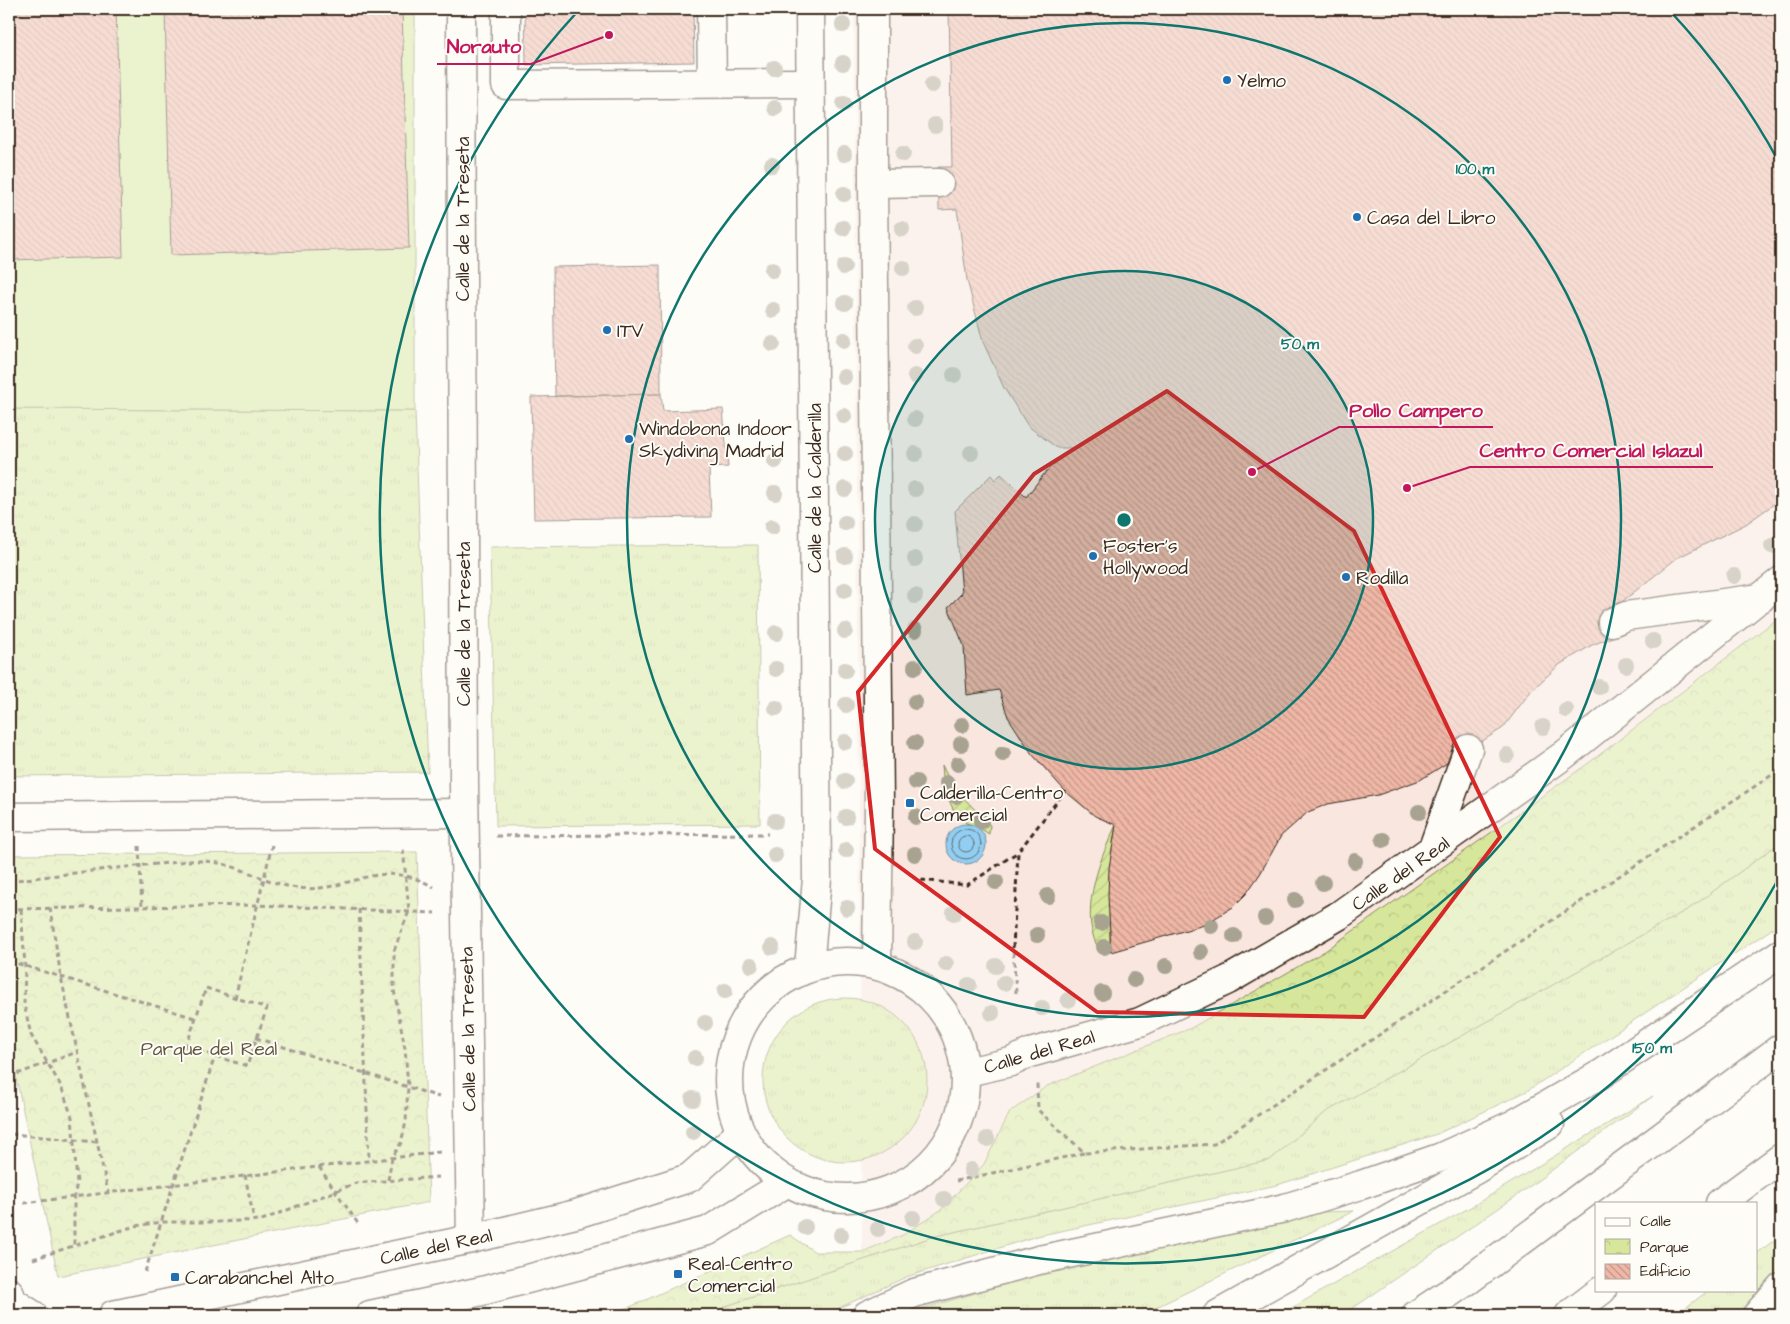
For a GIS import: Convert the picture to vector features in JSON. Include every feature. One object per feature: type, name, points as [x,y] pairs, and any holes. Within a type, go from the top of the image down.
[{"type":"main road","name":"Calle de la Treseta","points":[[461,9],[464,813],[471,1239]]},
{"type":"main road","points":[[506,9],[506,85],[810,83]]},
{"type":"main road","points":[[711,9],[712,83]]},
{"type":"main road","name":"Calle de la Calderilla","points":[[809,967],[817,879],[810,9]]},
{"type":"main road","points":[[873,9],[872,184],[879,804],[877,964]]},
{"type":"main road","points":[[872,184],[939,183]]},
{"type":"main road","name":"Calle del Real","points":[[967,1072],[1011,1062],[1030,1053],[1140,1022],[1228,980],[1338,916],[1564,755],[1781,581]]},
{"type":"main road","points":[[1612,622],[1626,616],[1761,598]]},
{"type":"main road","points":[[1434,848],[1468,749]]},
{"type":"main road","points":[[9,817],[464,813]]},
{"type":"main road","points":[[867,1315],[914,1293],[1039,1260],[1285,1208],[1361,1185],[1439,1158],[1514,1124],[1601,1074],[1781,953]]},
{"type":"main road","name":"Calle del Real","points":[[843,961],[877,964],[922,986],[954,1024],[967,1072],[959,1123],[931,1166],[887,1193],[835,1199],[786,1183],[760,1162],[740,1134],[728,1084],[737,1035],[766,993],[809,967],[843,961]]},
{"type":"main road","points":[[1217,1315],[1475,1170],[1640,1068],[1781,973]]},
{"type":"main road","points":[[1416,1315],[1470,1279],[1781,1048]]},
{"type":"main road","name":"Calle del Real","points":[[113,1315],[471,1239],[576,1214],[689,1178],[740,1134]]},
{"type":"main road","points":[[1721,1202],[1781,1158]]},
{"type":"main road","points":[[370,1315],[482,1291],[708,1231],[786,1183]]},
{"type":"main road","points":[[1757,1315],[1781,1287]]},
{"type":"main road","points":[[9,1292],[13,1302],[33,1315]]},
{"type":"main road","points":[[1569,1315],[1599,1292]]},
{"type":"path","points":[[956,1181],[1085,1153],[1214,1144],[1781,769]]},
{"type":"path","points":[[921,880],[967,884],[1018,852],[1065,791]]},
{"type":"path","points":[[495,836],[768,834]]},
{"type":"path","points":[[139,843],[142,907]]},
{"type":"path","points":[[235,998],[272,845]]},
{"type":"path","points":[[388,1180],[392,1158],[401,1143],[406,1122],[408,1086],[405,1048],[394,990],[394,951],[409,912],[403,847]]},
{"type":"path","points":[[1016,993],[1013,948],[1018,852]]},
{"type":"path","points":[[9,878],[33,878],[204,861],[237,868],[298,888],[329,886],[374,874],[400,873],[418,878],[439,890]]},
{"type":"path","points":[[9,909],[257,905],[439,913]]},
{"type":"path","points":[[50,908],[61,977],[108,1192]]},
{"type":"path","points":[[21,909],[24,1004],[30,1036],[61,1086],[72,1117],[77,1183],[74,1197],[74,1245]]},
{"type":"path","points":[[359,909],[369,1160]]},
{"type":"path","points":[[9,961],[196,1018]]},
{"type":"path","points":[[206,988],[235,998],[266,1008],[247,1066],[186,1046],[206,988]]},
{"type":"path","points":[[256,1038],[442,1097]]},
{"type":"path","points":[[9,1077],[77,1052]]},
{"type":"path","points":[[145,1272],[215,1056]]},
{"type":"path","points":[[1037,1083],[1038,1110],[1085,1153]]},
{"type":"path","points":[[11,1134],[97,1142]]},
{"type":"path","points":[[24,1203],[174,1183],[446,1151]]},
{"type":"path","points":[[319,1166],[358,1224]]},
{"type":"path","points":[[245,1175],[254,1220]]},
{"type":"path","points":[[33,1259],[135,1226],[162,1222],[262,1220],[356,1182],[447,1177]]},
{"type":"highlighted area","points":[[1167,391],[1354,531],[1500,837],[1364,1017],[1097,1012],[875,849],[858,692],[1034,474]]},
{"type":"shaded area","points":[[854,9],[1781,9],[1781,616],[1590,762],[1325,951],[1191,1028],[1010,1112],[984,1164],[942,1209],[903,1235],[862,1252]]},
{"type":"green space","points":[[9,9],[415,9],[415,411],[9,409]]},
{"type":"green space","points":[[9,409],[415,411],[428,772],[9,776]]},
{"type":"green space","points":[[758,545],[760,824],[496,826],[490,547]]},
{"type":"green space","points":[[1781,616],[1781,842],[1690,908],[1326,1112],[1270,1160],[932,1237],[726,1306],[712,1315],[594,1315],[630,1307],[790,1235],[815,1252],[862,1252],[903,1235],[942,1209],[984,1164],[1010,1112],[1047,1086],[1191,1028],[1325,951],[1590,762]]},
{"type":"green space","points":[[942,765],[952,786],[990,825],[989,834],[976,826],[966,823],[954,811],[944,789]]},
{"type":"green space","points":[[1116,825],[1109,889],[1111,952],[1102,954],[1094,940],[1091,924],[1091,907],[1097,872]]},
{"type":"green space","points":[[1781,842],[1781,923],[1527,1091],[1437,1134],[1277,1185],[1037,1236],[906,1277],[824,1315],[712,1315],[726,1306],[932,1237],[1270,1160],[1326,1112],[1690,908]]},
{"type":"green space","name":"Parque del Real","points":[[417,852],[429,1202],[58,1276],[9,1044],[9,855]]},
{"type":"green space","points":[[853,998],[876,1004],[891,1012],[903,1022],[913,1034],[924,1056],[927,1080],[924,1104],[913,1126],[903,1138],[891,1148],[869,1159],[837,1162],[821,1159],[799,1148],[777,1126],[766,1104],[763,1072],[766,1056],[777,1034],[799,1012],[821,1001]]},
{"type":"green space","points":[[1653,1096],[1518,1195],[1343,1315],[1279,1315],[1476,1204]]},
{"type":"green space","points":[[1354,1211],[1140,1315],[900,1315],[1034,1276],[1284,1223],[1323,1212]]},
{"type":"green space","points":[[1781,1235],[1781,1315],[1676,1315],[1706,1292],[1758,1292],[1758,1252]]},
{"type":"water","points":[[966,824],[980,830],[986,844],[980,858],[966,864],[952,858],[946,844],[952,830]]},
{"type":"building","points":[[9,9],[116,9],[123,257],[9,260]]},
{"type":"building","points":[[165,9],[402,9],[409,248],[171,255]]},
{"type":"building","points":[[525,9],[693,9],[694,62],[526,65]]},
{"type":"building","points":[[949,9],[1781,9],[1781,499],[1746,524],[1677,558],[1604,616],[1625,632],[1592,645],[1559,665],[1531,691],[1503,728],[1420,780],[1378,795],[1328,804],[1308,812],[1281,836],[1260,874],[1246,894],[1233,907],[1204,925],[1111,952],[1108,896],[1109,868],[1116,825],[1095,816],[1065,791],[1032,754],[1008,717],[999,690],[967,695],[964,646],[948,607],[962,593],[955,511],[991,475],[995,480],[1001,474],[1026,497],[1048,469],[1073,448],[1057,448],[1028,426],[1004,388],[983,342],[967,280],[957,209],[939,210],[938,167],[952,167]]},
{"type":"building","name":"ITV","points":[[660,265],[661,394],[555,396],[553,267]]},
{"type":"building","name":"Windobona Indoor Skydiving Madrid","points":[[661,394],[663,411],[723,409],[728,467],[709,468],[711,517],[534,519],[531,397]]},
{"type":"place","name":"Norauto","points":[[609,35]]},
{"type":"place","name":"Yelmo","points":[[1227,80]]},
{"type":"place","name":"Casa del Libro","points":[[1357,217]]},
{"type":"place","name":"ITV","points":[[607,330]]},
{"type":"place","name":"Windobona Indoor Skydiving Madrid","points":[[629,439]]},
{"type":"place","name":"Pollo Campero","points":[[1252,472]]},
{"type":"place","name":"Centro Comercial Islazul","points":[[1407,488]]},
{"type":"place","name":"Foster's Hollywood","points":[[1093,556]]},
{"type":"place","name":"Rodilla","points":[[1346,577]]},
{"type":"place","name":"Calderilla-Centro Comercial","points":[[910,803]]},
{"type":"place","name":"Real-Centro Comercial","points":[[678,1274]]},
{"type":"place","name":"Carabanchel Alto","points":[[175,1277]]}]
